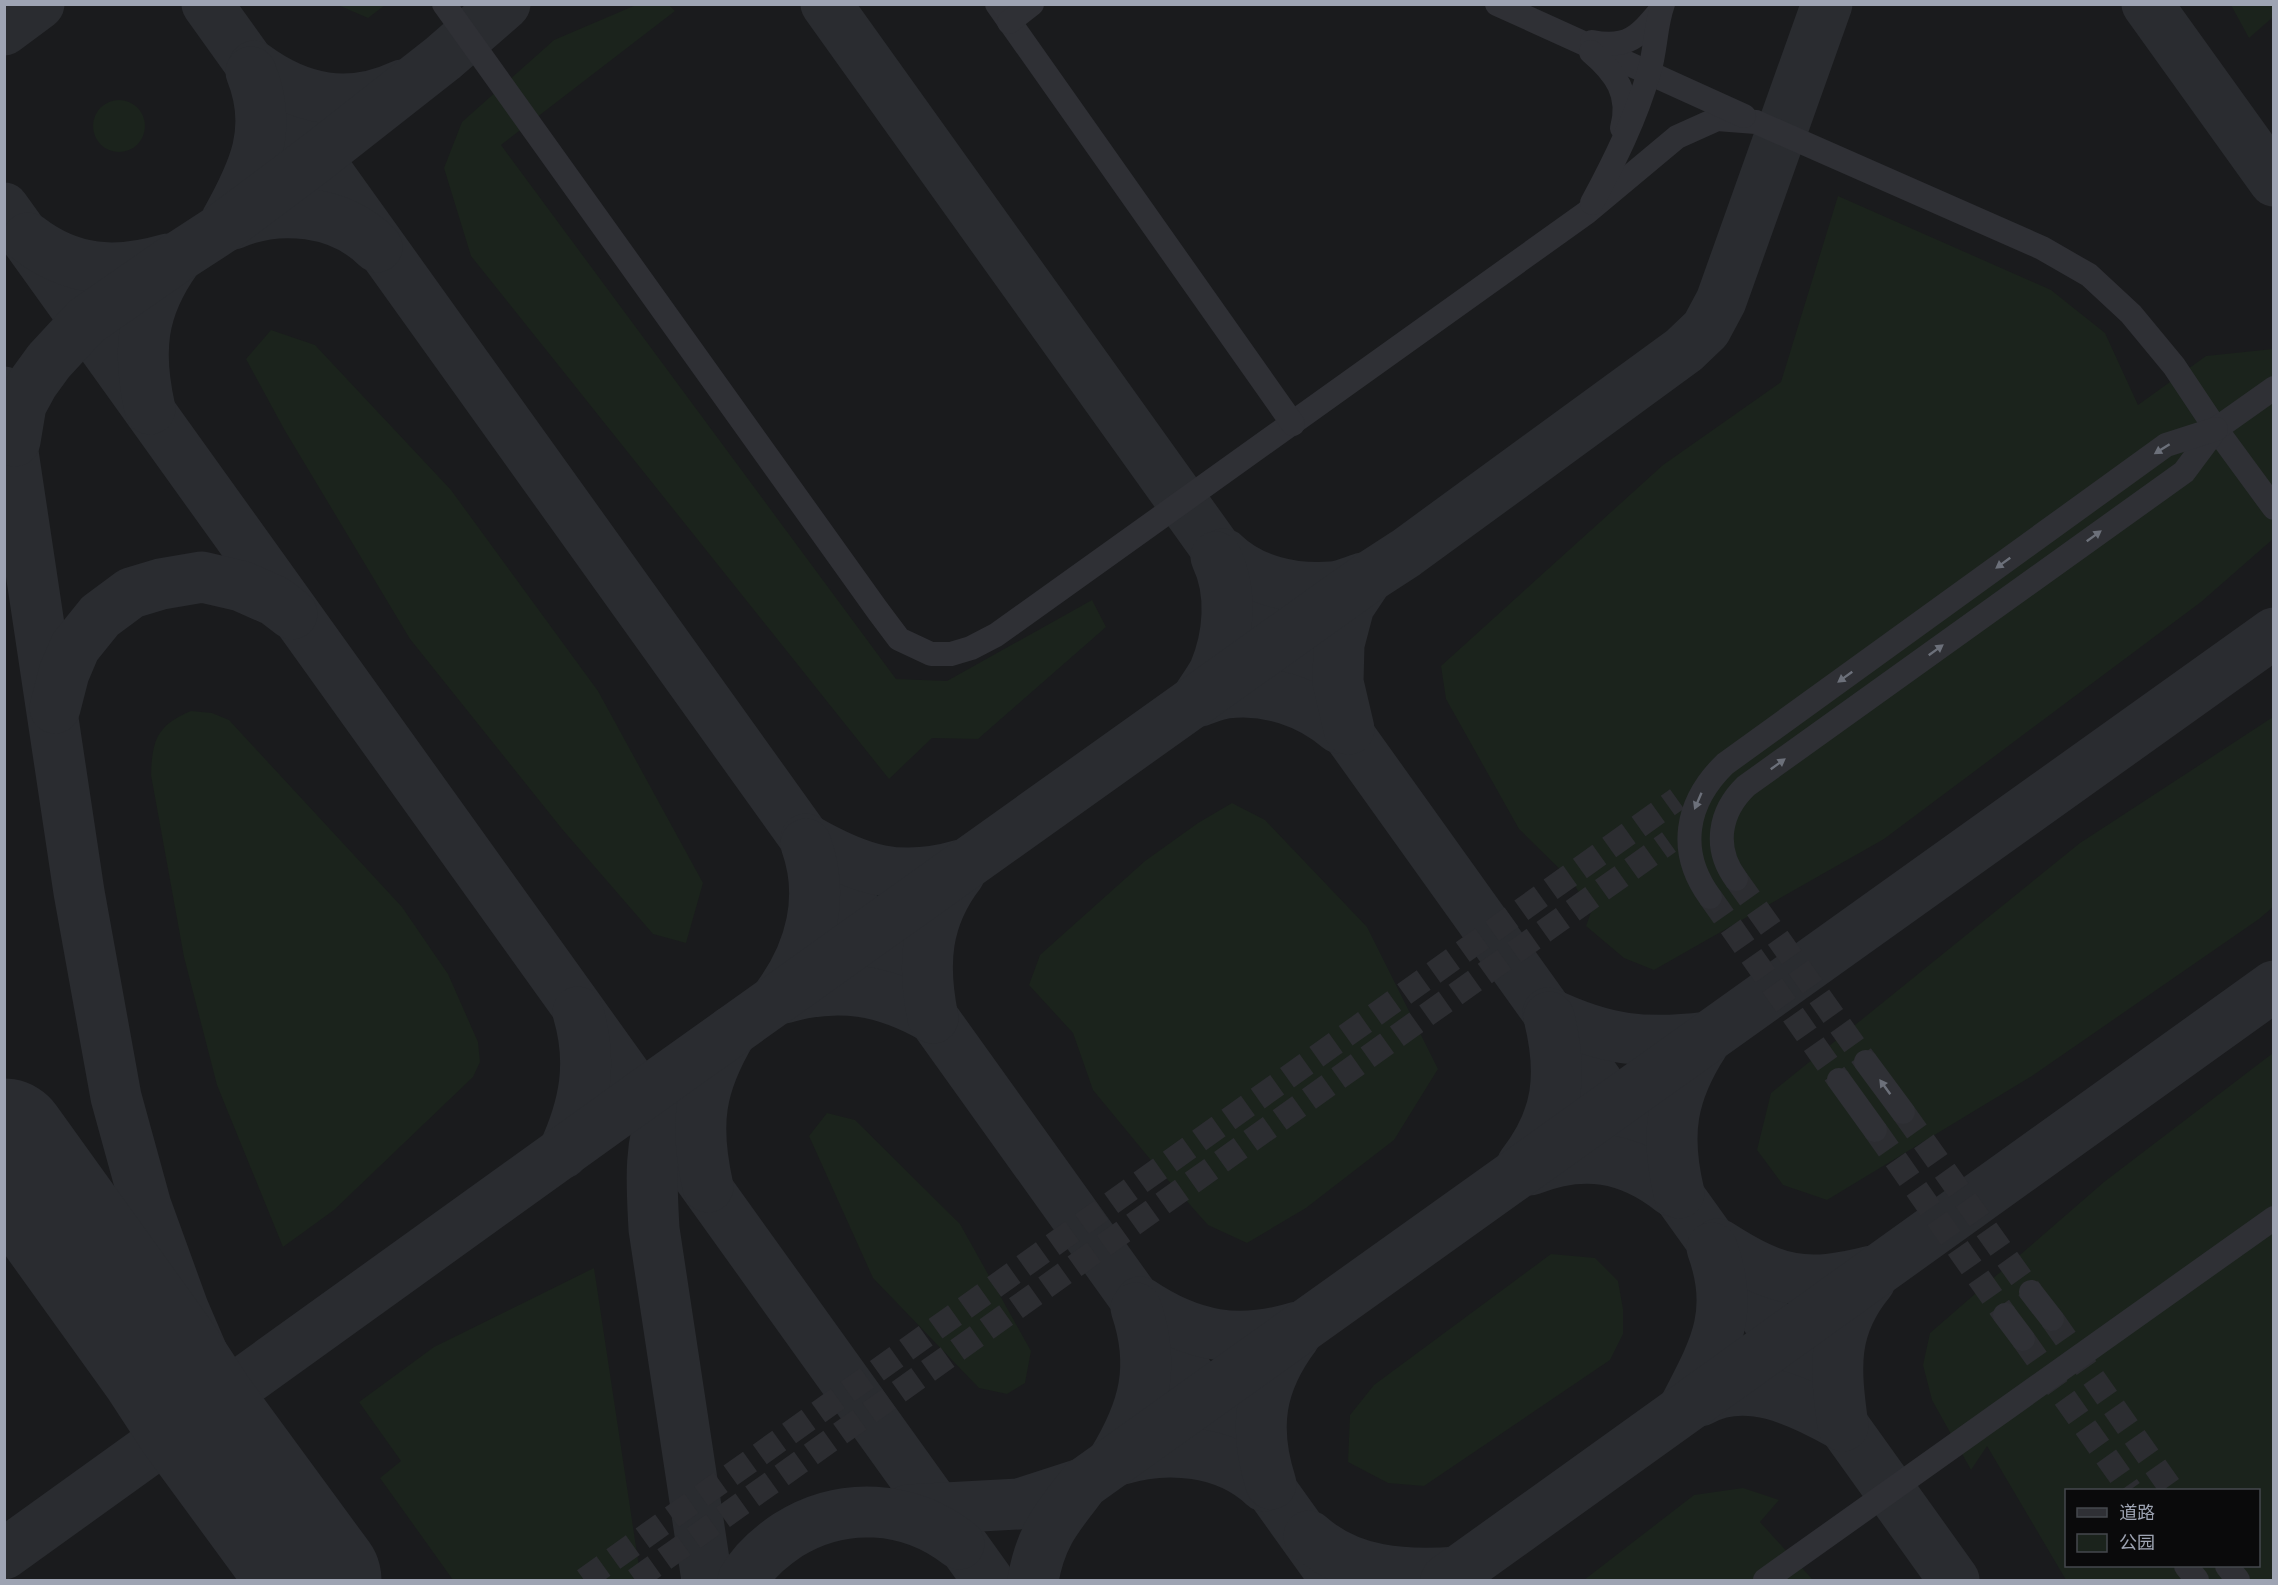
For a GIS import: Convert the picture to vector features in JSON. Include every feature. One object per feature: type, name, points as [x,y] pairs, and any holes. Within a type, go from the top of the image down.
[{"type":"lane","points":[[444,4],[899,639],[932,654],[951,654],[971,648],[996,635],[1586,213],[1677,137],[1717,118],[1756,122]]},
{"type":"lane","points":[[1032,4],[1003,13],[1293,424]]},
{"type":"lane","points":[[1497,4],[1756,122],[2042,248],[2089,275],[2132,314],[2174,366],[2216,429],[2274,508]]},
{"type":"lane","points":[[1586,213],[1614,162],[1649,73],[1661,8]]},
{"type":"lane","points":[[1575,39],[1604,45],[1624,42],[1641,33],[1661,8]]},
{"type":"lane","points":[[1661,8],[1662,48],[1673,73],[1694,94]]},
{"type":"lane","points":[[1575,39],[1609,67],[1623,92],[1624,120],[1614,162]]},
{"type":"lane","points":[[1710,897],[1697,876],[1692,860],[1689,843],[1690,825],[1702,792],[1725,764],[2166,445],[2216,429],[2274,388]]},
{"type":"lane","points":[[1736,879],[1723,854],[1722,829],[1730,805],[1746,786],[2184,472],[2216,429]]},
{"type":"lane","points":[[1866,1062],[1903,1112]]},
{"type":"lane","points":[[1839,1080],[1875,1130]]},
{"type":"lane","points":[[1765,1581],[2274,1218]]},
{"type":"lane","points":[[2031,1292],[2052,1319]]},
{"type":"lane","points":[[2005,1315],[2023,1339]]},
{"type":"lane","points":[[2187,1567],[2197,1581]]},
{"type":"lane","points":[[2228,1567],[2238,1581]]},
{"type":"shaded area","points":[[5,5],[2273,5],[2273,1580],[5,1580]]},
{"type":"green space","points":[[385,4],[368,18],[338,5]]},
{"type":"green space","points":[[636,5],[669,5],[675,11],[501,145],[896,679],[947,681],[1092,600],[1106,627],[978,739],[932,738],[889,779],[471,256],[444,168],[462,122],[554,40]]},
{"type":"green space","points":[[2231,5],[2273,5],[2273,17],[2249,38]]},
{"type":"green space","points":[[119,100],[129,102],[137,108],[143,116],[145,126],[143,136],[137,144],[129,150],[119,152],[109,150],[101,144],[95,136],[93,126],[95,116],[101,108],[109,102]]},
{"type":"green space","points":[[1838,196],[2051,290],[2105,333],[2138,405],[2206,356],[2273,349],[2273,539],[2201,602],[1884,839],[1654,970],[1624,958],[1586,926],[1591,912],[1572,881],[1519,829],[1446,699],[1441,666],[1663,465],[1781,382]]},
{"type":"green space","points":[[271,330],[315,345],[451,490],[598,691],[703,883],[686,943],[653,934],[562,829],[410,639],[284,429],[246,359]]},
{"type":"green space","points":[[191,711],[212,713],[229,720],[402,907],[448,974],[478,1042],[480,1062],[473,1077],[334,1210],[283,1247],[217,1085],[184,957],[151,775],[153,752],[159,735],[171,722]]},
{"type":"green space","points":[[2273,717],[2273,907],[2032,1076],[1827,1200],[1783,1185],[1757,1150],[1771,1093],[2080,843]]},
{"type":"green space","points":[[1232,803],[1265,820],[1367,927],[1438,1069],[1394,1140],[1306,1208],[1247,1243],[1208,1225],[1159,1170],[1093,1090],[1073,1033],[1029,985],[1040,955],[1145,861],[1198,823]]},
{"type":"green space","points":[[2273,1053],[2273,1580],[2066,1580],[1987,1446],[1971,1470],[1932,1400],[1923,1365],[1930,1333],[2104,1182]]},
{"type":"green space","points":[[827,1113],[855,1120],[960,1224],[1031,1351],[1025,1383],[1007,1394],[979,1388],[873,1278],[809,1136]]},
{"type":"green space","points":[[1551,1254],[1595,1258],[1618,1281],[1623,1309],[1623,1334],[1610,1360],[1424,1486],[1388,1483],[1348,1462],[1350,1415],[1374,1385]]},
{"type":"green space","points":[[594,1268],[641,1580],[453,1580],[380,1478],[401,1461],[359,1402],[434,1347]]},
{"type":"green space","points":[[1743,1488],[1779,1500],[1760,1522],[1813,1580],[1584,1580],[1694,1495]]},
{"type":"taxiway","points":[[4,30],[39,4]]},
{"type":"taxiway","points":[[207,4],[1336,1580]]},
{"type":"taxiway","points":[[15,441],[21,405],[33,383],[49,361],[86,321],[221,229],[317,157],[443,58],[505,4]]},
{"type":"taxiway","points":[[826,4],[1954,1580]]},
{"type":"taxiway","points":[[4,1554],[641,1096],[1369,577],[1406,553],[1684,350],[1706,329],[1721,301],[1827,4]]},
{"type":"taxiway","points":[[2147,4],[2274,181]]},
{"type":"taxiway","points":[[254,66],[289,87],[325,98],[363,97],[402,85]]},
{"type":"taxiway","points":[[226,221],[245,185],[258,149],[261,112],[251,72]]},
{"type":"taxiway","points":[[4,208],[988,1580]]},
{"type":"taxiway","points":[[233,224],[270,214],[308,214],[345,225],[377,247]]},
{"type":"taxiway","points":[[28,238],[61,258],[95,267],[130,267],[168,259]]},
{"type":"taxiway","points":[[150,409],[144,368],[145,331],[155,296],[176,260]]},
{"type":"taxiway","points":[[4,392],[79,892],[116,1097],[146,1206],[183,1308],[273,1518]]},
{"type":"taxiway","points":[[1224,554],[1247,571],[1274,582],[1289,585],[1332,587],[1363,578]]},
{"type":"taxiway","points":[[1196,700],[1214,672],[1226,629],[1225,585],[1216,557]]},
{"type":"taxiway","points":[[55,708],[64,673],[75,647],[100,616],[131,593],[161,584],[202,577],[241,586],[275,601],[292,614]]},
{"type":"taxiway","points":[[1349,729],[1338,682],[1339,644],[1349,606],[1367,579]]},
{"type":"taxiway","points":[[1033,1580],[1036,1564],[1051,1528],[1084,1483],[2274,633]]},
{"type":"taxiway","points":[[1200,701],[1227,693],[1272,695],[1301,704],[1339,728]]},
{"type":"taxiway","points":[[806,839],[844,859],[880,870],[918,873],[961,865]]},
{"type":"taxiway","points":[[779,995],[799,960],[812,923],[814,884],[812,864],[806,844]]},
{"type":"taxiway","points":[[933,1018],[928,979],[929,942],[939,907],[960,873]]},
{"type":"taxiway","points":[[1446,1580],[2274,986]]},
{"type":"taxiway","points":[[784,998],[824,990],[861,992],[897,1001],[933,1018]]},
{"type":"taxiway","points":[[563,1153],[577,1118],[586,1066],[583,1031],[578,1012]]},
{"type":"taxiway","points":[[1548,1013],[1588,1029],[1626,1038],[1664,1040],[1707,1037]]},
{"type":"taxiway","points":[[1522,1165],[1544,1130],[1555,1095],[1556,1058],[1549,1017]]},
{"type":"taxiway","points":[[708,1187],[701,1144],[702,1106],[712,1070],[732,1031]]},
{"type":"taxiway","points":[[1679,1193],[1672,1152],[1674,1115],[1684,1080],[1704,1043]]},
{"type":"taxiway","points":[[665,1107],[656,1136],[654,1152],[652,1183],[654,1229],[707,1580]]},
{"type":"taxiway","points":[[1530,1170],[1568,1160],[1587,1158],[1604,1160],[1622,1163],[1639,1170],[1672,1191]]},
{"type":"taxiway","points":[[1718,1244],[1758,1267],[1792,1278],[1828,1279],[1872,1271]]},
{"type":"taxiway","points":[[1685,1406],[1713,1349],[1722,1312],[1719,1271],[1712,1248]]},
{"type":"taxiway","points":[[1843,1426],[1838,1385],[1842,1332],[1857,1298],[1870,1281]]},
{"type":"taxiway","points":[[1140,1302],[1178,1323],[1216,1334],[1256,1336],[1298,1327]]},
{"type":"taxiway","points":[[1113,1461],[1132,1424],[1144,1388],[1145,1350],[1136,1308]]},
{"type":"taxiway","points":[[1271,1484],[1262,1444],[1263,1407],[1274,1372],[1295,1336]]},
{"type":"taxiway","points":[[1700,1401],[1736,1390],[1754,1391],[1790,1400],[1840,1424]]},
{"type":"taxiway","points":[[1119,1460],[1157,1453],[1195,1454],[1232,1465],[1249,1474],[1264,1486]]},
{"type":"taxiway","points":[[908,1510],[1019,1504],[1084,1483]]},
{"type":"taxiway","points":[[743,1580],[762,1555],[788,1535],[809,1524],[853,1513],[875,1512],[919,1521],[959,1544]]},
{"type":"taxiway","points":[[1309,1536],[1342,1558],[1360,1565],[1398,1572],[1458,1572],[1454,1580]]},
{"type":"runway","points":[[4,1143],[162,1363],[196,1415],[317,1580]]},
{"type":"tunnel","points":[[584,1580],[1677,799]]},
{"type":"tunnel","points":[[635,1580],[1669,842]]},
{"type":"tunnel","points":[[1736,879],[1866,1062]]},
{"type":"tunnel","points":[[1710,897],[1839,1080]]},
{"type":"tunnel","points":[[1903,1112],[2031,1292]]},
{"type":"tunnel","points":[[1875,1130],[2005,1315]]},
{"type":"tunnel","points":[[2052,1319],[2171,1489]]},
{"type":"tunnel","points":[[2023,1339],[2129,1489]]}]
